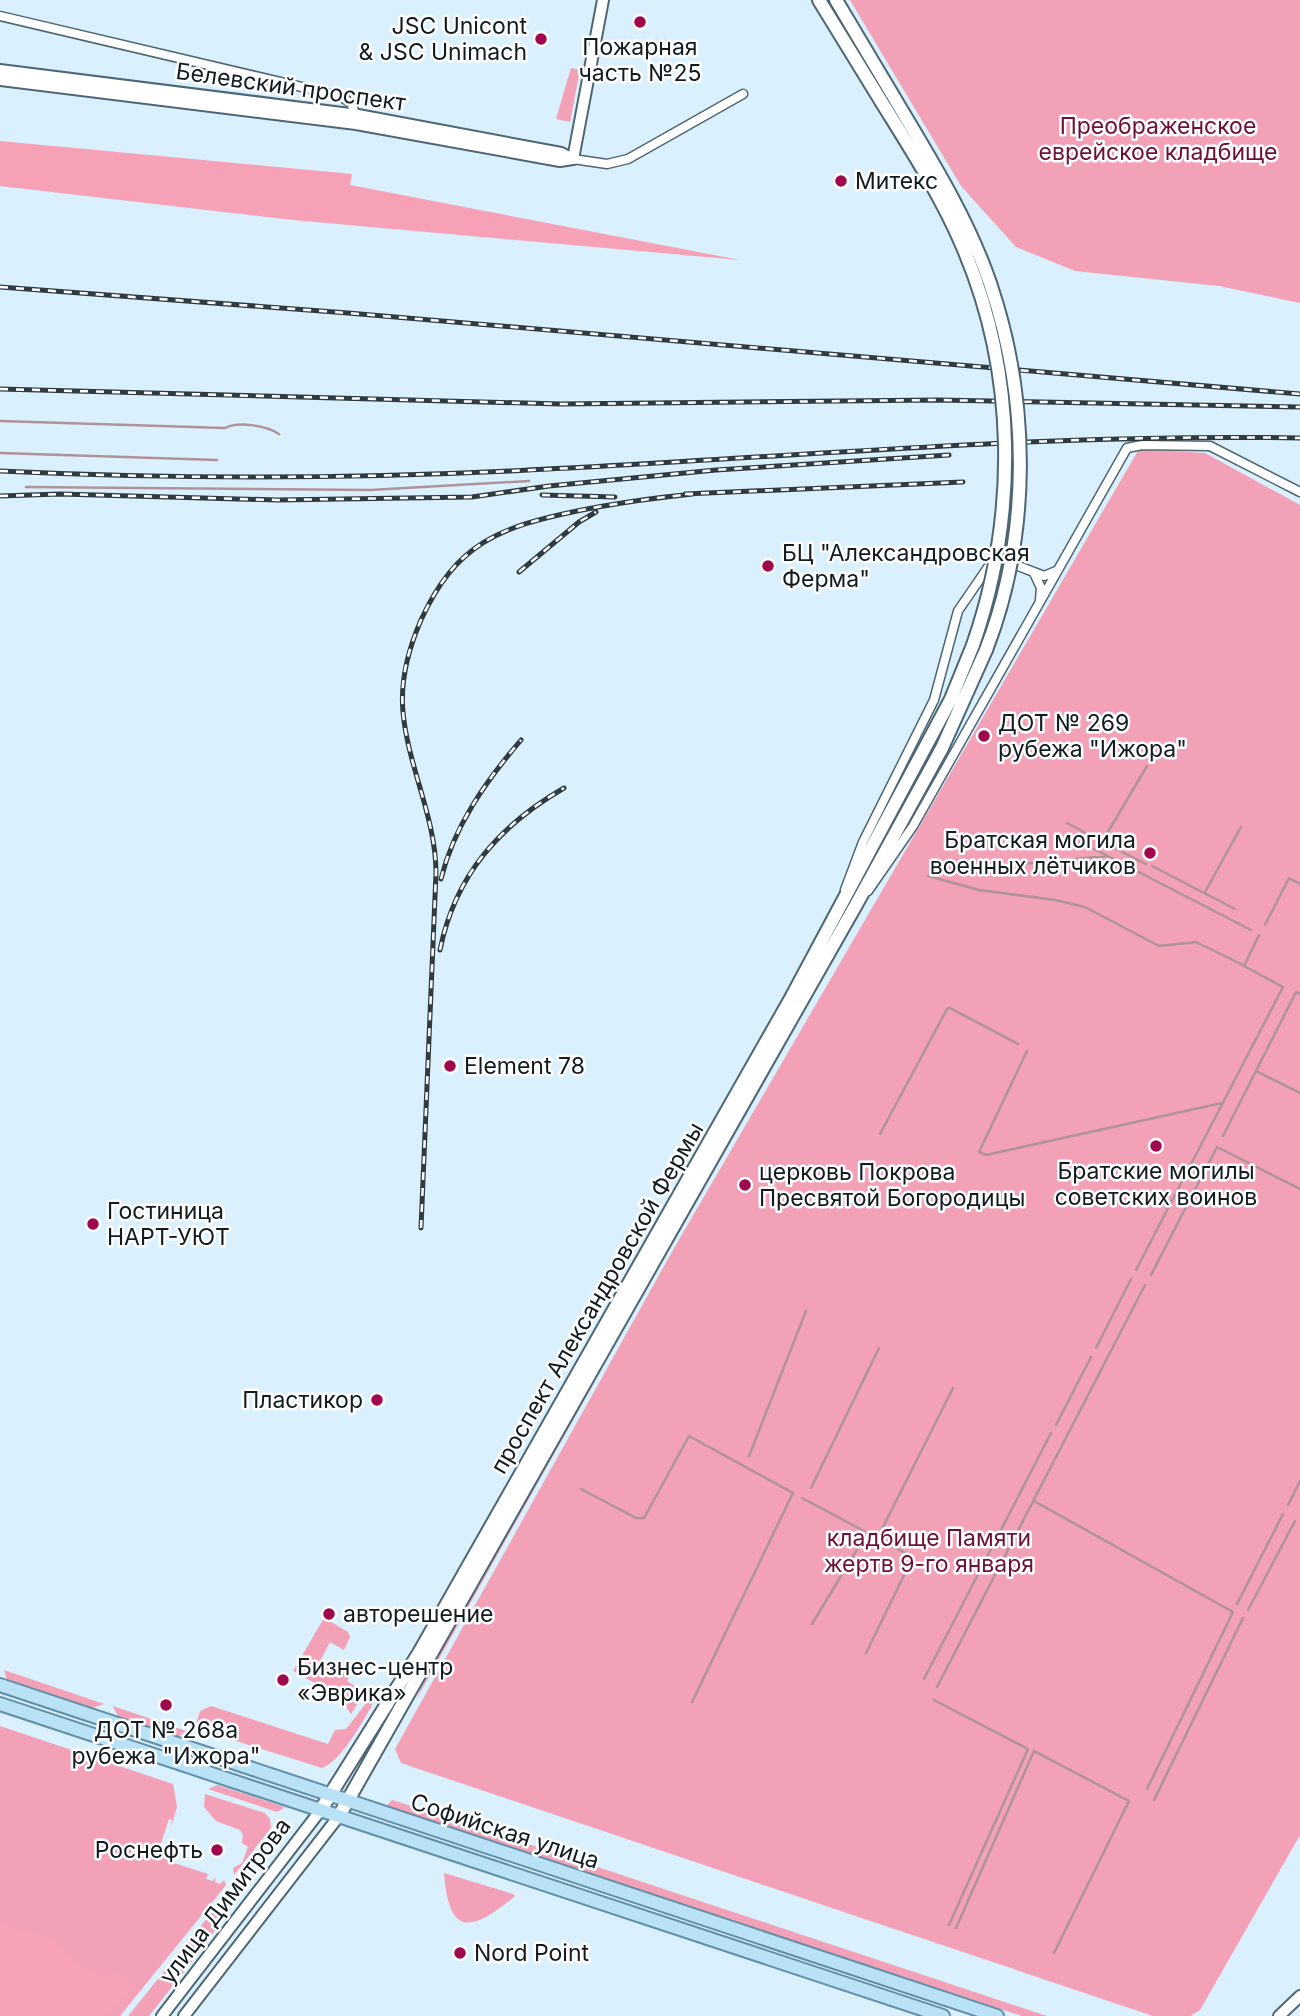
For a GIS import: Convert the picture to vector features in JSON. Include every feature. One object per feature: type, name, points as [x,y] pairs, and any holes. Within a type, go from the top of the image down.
[{"type":"main road","points":[[819,0],[846,43],[887,97]]},
{"type":"main road","points":[[836,0],[858,36],[887,97]]},
{"type":"main road","name":"проспект Александровской Фермы","points":[[320,1811],[419,1653],[840,911],[951,699],[973,645],[992,579],[1005,504],[1004,427],[999,370],[981,299],[961,242],[887,97]]},
{"type":"main road","name":"проспект Александровской Фермы","points":[[339,1816],[857,903],[962,709],[986,650],[1001,603],[1018,513],[1021,463],[1013,376],[993,293],[972,238],[941,177],[887,97]]},
{"type":"main road","name":"Софийская улица","points":[[0,1685],[997,2016]]},
{"type":"main road","name":"Софийская улица","points":[[0,1704],[943,2016]]},
{"type":"street","points":[[573,159],[603,0]]},
{"type":"street","points":[[0,16],[340,96],[351,103],[357,120]]},
{"type":"street","name":"Белевский проспект","points":[[0,70],[357,120],[607,163],[628,159],[743,94]]},
{"type":"street","name":"Белевский проспект","points":[[0,80],[357,120]]},
{"type":"street","points":[[857,903],[879,879],[899,849],[1127,448],[1142,445],[1210,446],[1300,492]]},
{"type":"street","points":[[840,911],[848,875],[934,700],[955,620],[973,588],[995,557],[1044,576],[1059,569]]},
{"type":"street","points":[[1034,573],[1041,589],[1040,604]]},
{"type":"street","name":"улица Димитрова","points":[[162,2016],[320,1811]]},
{"type":"street","name":"улица Димитрова","points":[[184,2016],[339,1816]]},
{"type":"street","points":[[1279,2015],[1300,1996]]},
{"type":"green space","name":"Преображенское еврейское кладбище","points":[[850,0],[1300,0],[1300,303],[1219,286],[1075,271],[1016,247],[961,186]]},
{"type":"green space","points":[[571,68],[580,70],[570,122],[556,119]]},
{"type":"green space","name":"кладбище Памяти жертв 9-го января","points":[[1139,449],[1205,453],[1300,505],[1300,1835],[1200,2010],[1190,2016],[1153,2016],[401,1763],[395,1749],[673,1250]]},
{"type":"green space","points":[[595,1381],[416,1700],[432,1661],[590,1384]]},
{"type":"green space","points":[[324,1618],[348,1632],[350,1637],[344,1650],[330,1642],[319,1663],[350,1675],[347,1681],[358,1688],[367,1689],[351,1714],[338,1696],[293,1671]]},
{"type":"green space","points":[[4,1670],[104,1704],[92,1708],[7,1680]]},
{"type":"green space","points":[[374,1693],[377,1696],[353,1736],[338,1756],[322,1768],[195,1728],[200,1711],[211,1706],[328,1744],[335,1730],[346,1729]]},
{"type":"green space","points":[[113,1706],[186,1731],[178,1737],[119,1717]]},
{"type":"green space","points":[[0,1726],[173,1784],[177,1807],[170,1830],[172,1820],[169,1819],[158,1852],[171,1862],[208,1874],[206,1879],[213,1881],[215,1877],[215,1882],[220,1884],[224,1880],[226,1885],[120,2016],[0,2016]]},
{"type":"green space","points":[[217,1785],[284,1808],[277,1812],[208,1789]]},
{"type":"green space","points":[[205,1794],[265,1813],[270,1819],[271,1828],[234,1875],[233,1868],[242,1863],[248,1847],[242,1843],[243,1835],[240,1830],[216,1821],[204,1807]]},
{"type":"green space","points":[[392,1800],[1047,2016],[1022,2016],[386,1806]]},
{"type":"green space","points":[[444,1873],[515,1896],[487,1916],[475,1922],[466,1922],[458,1919],[451,1909]]},
{"type":"green space","points":[[229,1891],[232,1906],[149,2016],[128,2016]]},
{"type":"shaded area","points":[[0,141],[352,174],[350,185],[740,260],[293,220],[0,186]]},
{"type":"shaded area","points":[[0,1923],[53,1940],[86,1971],[117,1973],[133,1983],[130,1991],[105,2016],[0,2016]]},
{"type":"waterway","points":[[0,421],[225,428],[245,425],[279,434]]},
{"type":"waterway","points":[[0,453],[217,460]]},
{"type":"waterway","points":[[26,487],[370,490],[529,481]]},
{"type":"waterway","points":[[1146,864],[1102,842],[1147,766]]},
{"type":"waterway","points":[[1067,823],[1095,838]]},
{"type":"waterway","points":[[1205,892],[1241,827]]},
{"type":"waterway","points":[[1094,849],[1251,930]]},
{"type":"waterway","points":[[928,876],[936,872],[1107,856]]},
{"type":"waterway","points":[[1152,866],[1235,909]]},
{"type":"waterway","points":[[928,876],[979,890],[1055,900],[1085,907],[1159,946],[1196,942],[1243,965]]},
{"type":"waterway","points":[[1265,925],[1289,878],[1300,884]]},
{"type":"waterway","points":[[1136,1270],[1283,987],[1244,966],[1259,935]]},
{"type":"waterway","points":[[1223,1136],[1296,992],[1300,994]]},
{"type":"waterway","points":[[880,1134],[947,1009],[950,1008],[1018,1044]]},
{"type":"waterway","points":[[1027,1051],[979,1152],[986,1155],[1222,1103]]},
{"type":"waterway","points":[[1256,1071],[1300,1093]]},
{"type":"waterway","points":[[1151,1275],[1217,1147],[1300,1189]]},
{"type":"waterway","points":[[1096,1348],[1131,1279]]},
{"type":"waterway","points":[[937,1687],[1145,1285]]},
{"type":"waterway","points":[[749,1456],[806,1311]]},
{"type":"waterway","points":[[811,1488],[879,1348]]},
{"type":"waterway","points":[[1056,1425],[1091,1357]]},
{"type":"waterway","points":[[882,1529],[953,1388]]},
{"type":"waterway","points":[[924,1679],[1051,1433]]},
{"type":"waterway","points":[[581,1489],[636,1518],[644,1518],[689,1436],[793,1493],[692,1702]]},
{"type":"waterway","points":[[1288,1505],[1300,1481]]},
{"type":"waterway","points":[[802,1498],[864,1531]]},
{"type":"waterway","points":[[1034,1501],[1233,1612],[1147,1789]]},
{"type":"waterway","points":[[1237,1604],[1283,1514]]},
{"type":"waterway","points":[[1248,1610],[1295,1521]]},
{"type":"waterway","points":[[812,1624],[867,1533],[913,1557],[866,1653]]},
{"type":"waterway","points":[[1154,1800],[1243,1618]]},
{"type":"waterway","points":[[934,1700],[1028,1749],[949,1925]]},
{"type":"waterway","points":[[956,1928],[1034,1751],[1129,1801],[1054,1953]]},
{"type":"railway","points":[[0,287],[348,313],[1300,394]]},
{"type":"railway","points":[[0,389],[561,404],[938,400],[1300,407]]},
{"type":"railway","points":[[0,471],[191,477],[382,476],[1003,443],[1201,437],[1300,438]]},
{"type":"railway","points":[[0,496],[60,494],[277,500],[472,497],[549,486],[716,470],[949,455]]},
{"type":"railway","points":[[685,494],[963,482]]},
{"type":"railway","points":[[421,1228],[436,873],[432,832],[410,753],[402,700],[404,677],[416,631],[449,573],[465,556],[503,532],[577,511],[693,494]]},
{"type":"railway","points":[[542,495],[615,497]]},
{"type":"railway","points":[[519,572],[579,522],[596,512]]},
{"type":"railway","points":[[441,879],[454,841],[473,805],[521,740]]},
{"type":"railway","points":[[440,950],[457,898],[484,855],[520,818],[564,788]]},
{"type":"place","name":"Пожарная часть №25","points":[[640,22]]},
{"type":"place","name":"JSC Unicont & JSC Unimach","points":[[541,39]]},
{"type":"place","name":"Митекс","points":[[841,181]]},
{"type":"place","name":"БЦ \"Александровская Ферма\"","points":[[768,566]]},
{"type":"place","name":"ДОТ № 269 рубежа \"Ижора\"","points":[[984,736]]},
{"type":"place","name":"Братская могила военных лётчиков","points":[[1150,853]]},
{"type":"place","name":"Element 78","points":[[450,1066]]},
{"type":"place","name":"Братские могилы советских воинов","points":[[1156,1146]]},
{"type":"place","name":"церковь Покрова Пресвятой Богородицы","points":[[745,1185]]},
{"type":"place","name":"Гостиница НАРТ-УЮТ","points":[[93,1224]]},
{"type":"place","name":"Пластикор","points":[[377,1400]]},
{"type":"place","name":"авторешение","points":[[329,1614]]},
{"type":"place","name":"Бизнес-центр «Эврика»","points":[[283,1680]]},
{"type":"place","name":"ДОТ № 268а рубежа \"Ижора\"","points":[[166,1705]]},
{"type":"place","name":"Роснефть","points":[[217,1850]]},
{"type":"place","name":"Nord Point","points":[[460,1953]]}]
